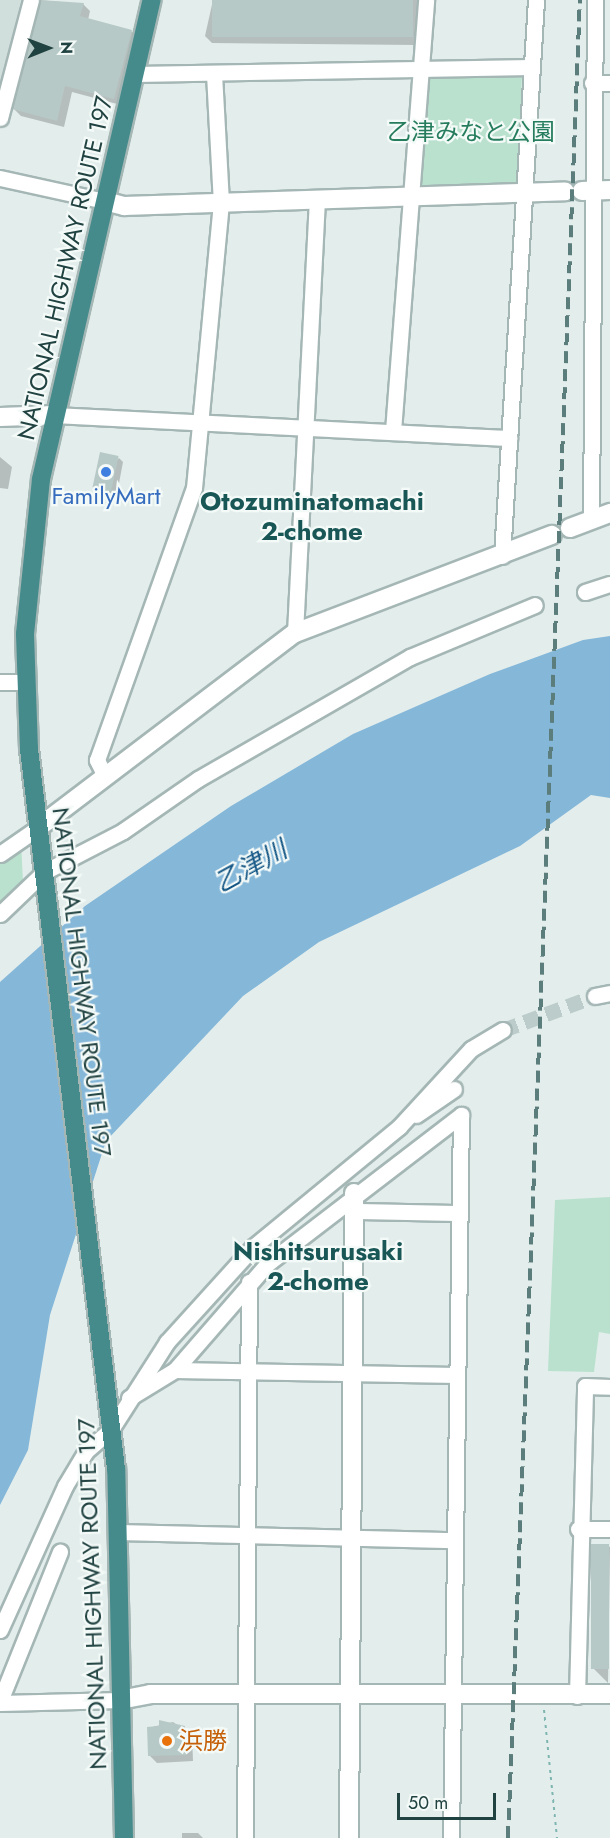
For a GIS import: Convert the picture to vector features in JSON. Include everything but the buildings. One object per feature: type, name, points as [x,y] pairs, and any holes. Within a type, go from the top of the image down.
[{"type":"highway","name":"NATIONAL HIGHWAY ROUTE 197","points":[[124,1838],[118,1532],[112,1428],[47,898],[25,682],[31,542],[54,415],[152,0]]},
{"type":"street","points":[[0,118],[31,0]]},
{"type":"street","points":[[393,431],[426,0]]},
{"type":"street","points":[[502,556],[521,196],[536,0]]},
{"type":"street","points":[[591,520],[579,191],[592,83],[594,0]]},
{"type":"street","points":[[135,74],[531,67]]},
{"type":"street","points":[[105,776],[98,760],[194,488],[221,204],[213,73]]},
{"type":"street","points":[[592,83],[610,83]]},
{"type":"street","points":[[0,178],[105,201],[221,204],[521,196],[610,190]]},
{"type":"street","points":[[295,633],[316,201]]},
{"type":"street","points":[[0,417],[54,415],[508,438]]},
{"type":"street","points":[[570,528],[610,513]]},
{"type":"street","points":[[0,854],[295,633],[502,556],[552,535]]},
{"type":"street","points":[[585,592],[610,584]]},
{"type":"street","points":[[0,914],[44,872],[123,831],[198,779],[410,657],[535,605]]},
{"type":"street","points":[[0,682],[25,682]]},
{"type":"street","points":[[399,1127],[451,1068],[503,1030]]},
{"type":"street","points":[[0,1630],[65,1486],[86,1451],[112,1428],[129,1398],[168,1342],[253,1247],[399,1127],[454,1089]]},
{"type":"street","points":[[129,1398],[175,1370],[249,1282],[354,1202],[461,1115],[451,1838]]},
{"type":"street","points":[[354,1202],[460,1213]]},
{"type":"street","points":[[349,1838],[354,1202]]},
{"type":"street","points":[[244,1838],[249,1282]]},
{"type":"street","points":[[175,1370],[457,1375]]},
{"type":"street","points":[[577,1696],[578,1529],[585,1386],[610,1387]]},
{"type":"street","points":[[578,1529],[610,1529]]},
{"type":"street","points":[[118,1532],[455,1540]]},
{"type":"street","points":[[60,1552],[0,1702],[120,1700],[150,1694],[577,1696],[610,1694]]},
{"type":"path","points":[[544,1710],[558,1838]]},
{"type":"shaded area","points":[[0,0],[21,0],[0,88]]},
{"type":"green space","name":"乙津みなと公園","points":[[522,73],[518,185],[421,192],[417,187],[425,79]]},
{"type":"green space","points":[[21,841],[23,883],[0,902],[0,854]]},
{"type":"green space","points":[[610,1197],[610,1334],[599,1332],[594,1372],[548,1371],[555,1200]]},
{"type":"water","name":"乙津川","points":[[610,636],[610,798],[591,795],[520,846],[319,942],[243,996],[106,1141],[50,1315],[28,1450],[0,1505],[0,982],[85,906],[231,806],[353,734],[490,674],[583,640]]},
{"type":"tunnel","points":[[503,1030],[595,996]]},
{"type":"railway","points":[[508,1838],[580,0]]},
{"type":"place","name":"FamilyMart","points":[[106,472]]},
{"type":"place","name":"浜勝","points":[[167,1741]]},
{"type":"district","name":"Otozuminatomachi 2-chome","points":[[312,517]]},
{"type":"district","name":"Nishitsurusaki 2-chome","points":[[318,1267]]}]
